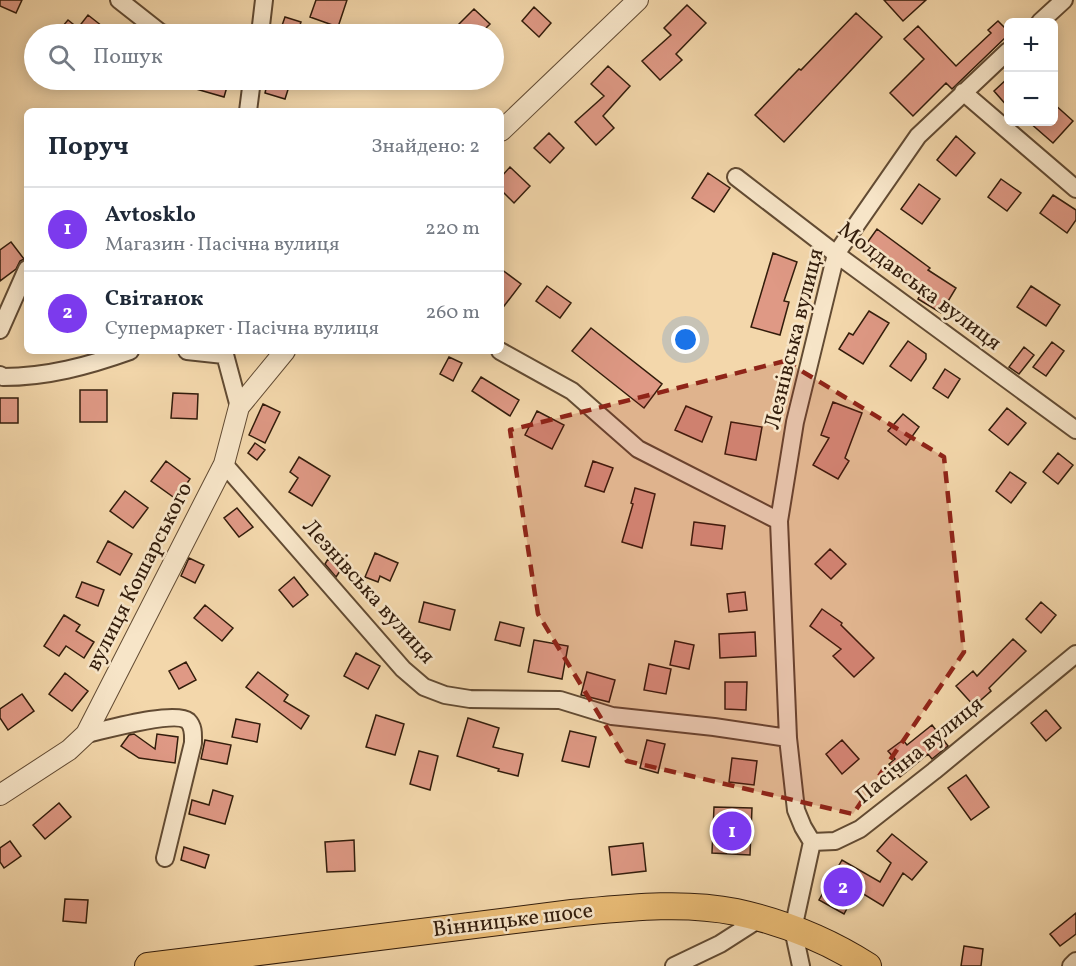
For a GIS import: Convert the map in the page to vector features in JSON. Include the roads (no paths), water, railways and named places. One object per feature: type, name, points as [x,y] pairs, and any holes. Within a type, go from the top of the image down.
[{"type":"main road","name":"Вінницьке шосе","points":[[148,966],[572,913],[640,907],[714,909],[736,912],[793,929],[853,956],[868,966]]},
{"type":"street","points":[[119,0],[150,24]]},
{"type":"street","points":[[261,24],[264,0]]},
{"type":"street","points":[[504,128],[638,0]]},
{"type":"street","points":[[1044,18],[1064,0]]},
{"type":"street","name":"Лезнівська вулиця","points":[[812,842],[796,810],[788,738],[779,521],[795,422],[836,254],[918,136],[1004,55]]},
{"type":"street","points":[[248,108],[251,90]]},
{"type":"street","points":[[963,92],[1076,189]]},
{"type":"street","name":"Молдавська вулиця","points":[[736,177],[836,254],[1076,430]]},
{"type":"street","points":[[0,330],[24,276]]},
{"type":"street","points":[[504,353],[572,390],[638,449],[779,521]]},
{"type":"street","points":[[0,375],[26,377],[57,373],[120,354]]},
{"type":"street","points":[[224,354],[239,406]]},
{"type":"street","name":"вулиця Кошарського","points":[[0,795],[69,750],[87,734],[224,464],[239,406],[282,354]]},
{"type":"street","name":"Лезнівська вулиця","points":[[224,464],[403,669],[424,687],[445,695],[470,699],[560,700],[612,716],[788,738]]},
{"type":"street","name":"Пасічна вулиця","points":[[812,842],[835,841],[860,828],[958,752],[1076,654]]},
{"type":"street","points":[[87,734],[167,717],[181,717],[190,722],[194,731],[193,743],[165,858]]},
{"type":"street","points":[[801,966],[793,929],[812,842]]},
{"type":"street","points":[[674,966],[720,944],[759,919]]},
{"type":"street","points":[[1071,966],[1076,962]]},
{"type":"place","name":"Avtosklo","points":[[732,831]]},
{"type":"place","name":"Світанок","points":[[843,887]]}]
